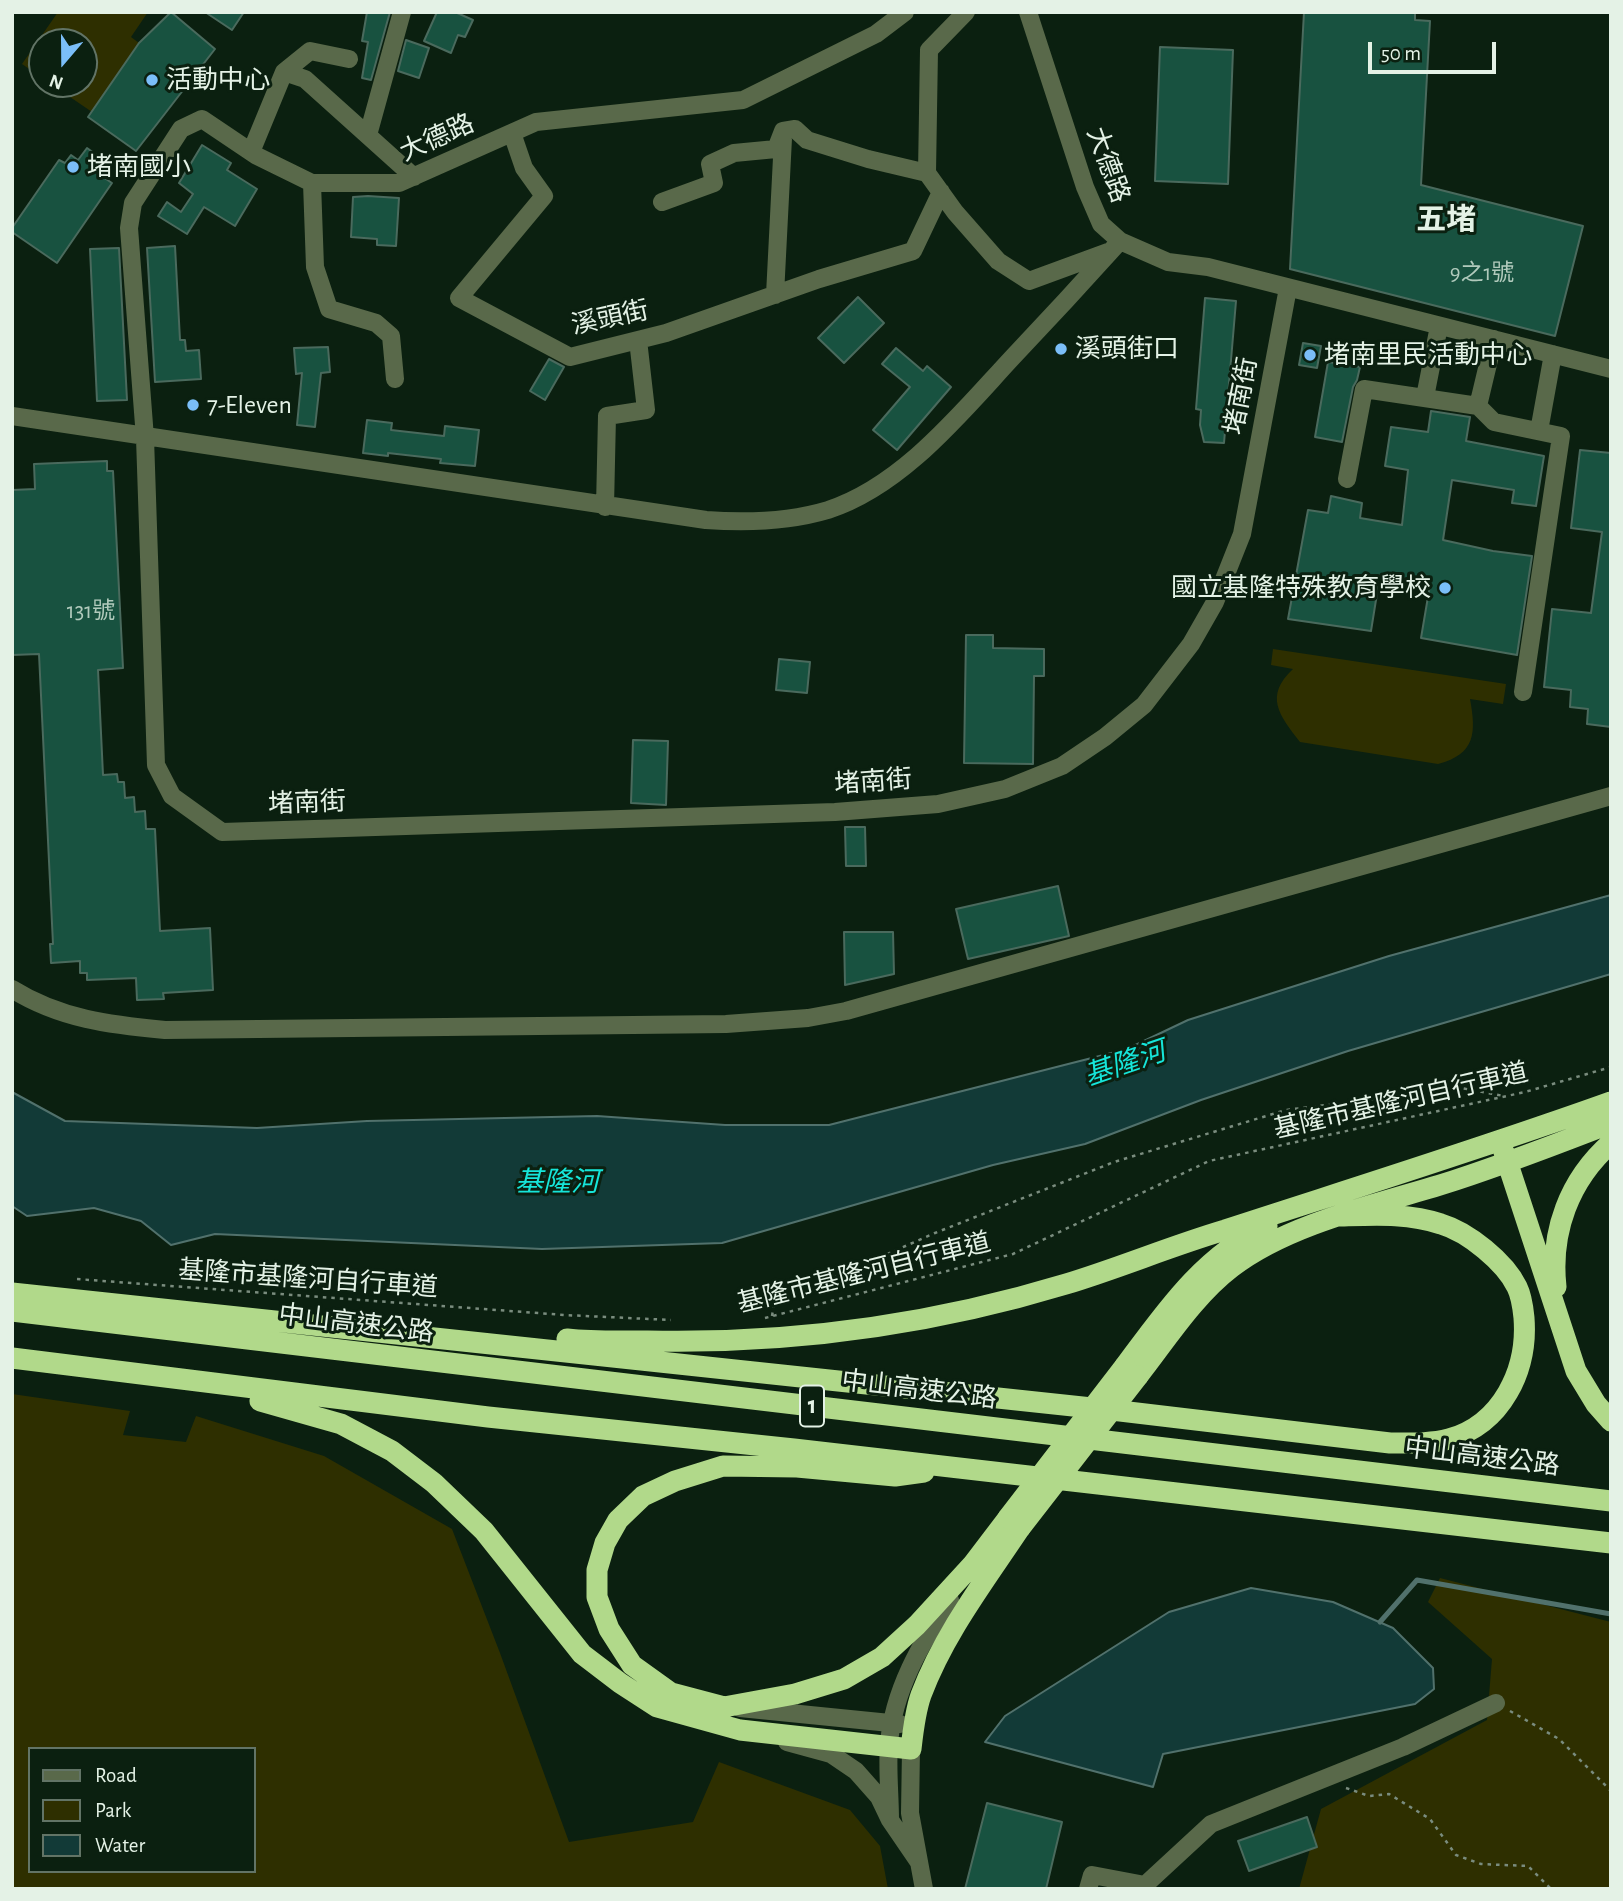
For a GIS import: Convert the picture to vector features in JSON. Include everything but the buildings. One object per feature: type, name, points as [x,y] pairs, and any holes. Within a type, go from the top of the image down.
[{"type":"highway","points":[[957,1467],[895,1476],[797,1467],[723,1466],[675,1481],[643,1496],[618,1520],[605,1543],[597,1570],[597,1597],[608,1629],[632,1665],[671,1693],[723,1707],[795,1694],[844,1679],[882,1657],[917,1625],[1014,1523],[1132,1371],[1173,1302],[1222,1253],[1252,1233],[1339,1205],[1611,1102]]},
{"type":"highway","points":[[220,1315],[443,1325],[575,1340],[694,1342],[788,1339],[895,1324],[1002,1301],[1066,1284],[1222,1230],[1508,1164],[1611,1124]]},
{"type":"highway","points":[[1501,1142],[1576,1371],[1596,1404],[1611,1421]]},
{"type":"highway","points":[[1559,1320],[1554,1266],[1557,1232],[1568,1200],[1587,1167],[1611,1143]]},
{"type":"highway","points":[[12,1293],[1391,1443],[1431,1442],[1450,1438],[1469,1429],[1490,1415],[1510,1392],[1520,1367],[1525,1340],[1523,1309],[1518,1288],[1494,1258],[1476,1243],[1444,1224],[1339,1205]]},
{"type":"highway","name":"中山高速公路","points":[[12,1311],[1611,1501]]},
{"type":"highway","name":"1","points":[[12,1358],[488,1417],[957,1467],[1611,1543]]},
{"type":"highway","points":[[12,1366],[218,1393],[281,1405],[341,1424],[392,1451],[434,1483],[484,1531],[582,1654],[657,1707],[740,1730],[911,1749],[920,1698],[938,1655],[1014,1523]]},
{"type":"street","points":[[368,135],[402,12]]},
{"type":"street","name":"大德路","points":[[145,438],[129,228],[133,203],[181,129],[202,119],[251,152],[312,183],[399,183],[536,122],[743,100],[876,34],[905,12]]},
{"type":"street","points":[[966,12],[929,50],[927,173],[954,212],[998,261],[1029,281],[1116,246]]},
{"type":"street","name":"大德路","points":[[1028,12],[1085,187],[1101,224],[1116,246],[1168,262],[1208,267],[1288,288]]},
{"type":"street","points":[[251,152],[284,72],[310,51],[349,59]]},
{"type":"street","points":[[284,72],[305,79],[414,177]]},
{"type":"street","points":[[783,131],[795,129],[807,140],[927,173]]},
{"type":"street","points":[[663,202],[714,183],[710,164],[734,153],[776,149],[783,131]]},
{"type":"street","points":[[775,295],[783,131]]},
{"type":"street","name":"溪頭街","points":[[512,133],[524,168],[544,196],[459,298],[569,357],[666,333],[913,251],[941,192]]},
{"type":"street","points":[[312,183],[315,267],[329,309],[376,323],[391,336],[395,379]]},
{"type":"street","points":[[12,416],[605,507],[748,523],[793,518],[828,510],[866,494],[918,455],[1116,246]]},
{"type":"street","points":[[1288,288],[1611,369]]},
{"type":"street","name":"堵南街","points":[[145,438],[156,765],[172,796],[222,832],[835,812],[938,804],[1005,789],[1062,766],[1105,737],[1144,705],[1191,645],[1215,602],[1242,534],[1288,288]]},
{"type":"street","points":[[1425,397],[1438,326]]},
{"type":"street","points":[[1478,406],[1494,339]]},
{"type":"street","points":[[605,507],[607,416],[646,410],[638,340]]},
{"type":"street","points":[[1539,431],[1553,354]]},
{"type":"street","points":[[1347,479],[1364,389],[1478,406],[1494,422],[1561,436],[1523,692]]},
{"type":"street","points":[[12,989],[58,1012],[93,1022],[165,1030],[726,1024],[808,1018],[846,1011],[1611,796]]},
{"type":"street","points":[[890,1820],[888,1746],[900,1690],[929,1631],[973,1564]]},
{"type":"street","points":[[1088,1889],[1092,1875],[1145,1885],[1211,1824],[1403,1747],[1496,1703]]},
{"type":"street","points":[[723,1707],[914,1725]]},
{"type":"street","points":[[740,1730],[831,1754],[856,1771],[879,1797],[890,1820],[918,1861]]},
{"type":"street","points":[[911,1749],[910,1813],[924,1889]]},
{"type":"path","name":"基隆市基隆河自行車道","points":[[762,1318],[1013,1254],[1209,1161],[1507,1096],[1611,1067]]},
{"type":"path","points":[[772,1316],[774,1304],[935,1233],[1114,1162],[1286,1110],[1461,1088],[1507,1096]]},
{"type":"path","name":"基隆市基隆河自行車道","points":[[67,1279],[674,1321]]},
{"type":"path","points":[[1496,1703],[1559,1739],[1611,1791]]},
{"type":"path","points":[[1320,1779],[1369,1796],[1389,1794],[1430,1819],[1456,1855],[1481,1864],[1528,1867],[1551,1889]]},
{"type":"green space","points":[[58,12],[148,12],[131,37],[139,43],[92,112],[72,98],[98,98],[98,28],[47,28]]},
{"type":"green space","points":[[28,55],[28,68],[22,64]]},
{"type":"green space","points":[[1273,649],[1506,684],[1503,704],[1470,699],[1473,731],[1470,740],[1460,754],[1438,764],[1300,742],[1281,714],[1277,697],[1284,679],[1293,669],[1271,665]]},
{"type":"green space","points":[[12,1394],[130,1411],[123,1435],[186,1442],[196,1416],[324,1456],[452,1529],[569,1842],[693,1822],[719,1762],[850,1810],[880,1846],[888,1889],[12,1889]]},
{"type":"green space","points":[[1440,1578],[1611,1622],[1611,1889],[1299,1889],[1321,1809],[1487,1720],[1492,1659],[1428,1602]]},
{"type":"water","name":"基隆河","points":[[1611,895],[1611,974],[1348,1051],[1201,1100],[1085,1144],[993,1165],[722,1243],[542,1249],[215,1234],[171,1245],[141,1221],[94,1208],[27,1216],[12,1206],[12,1092],[65,1121],[257,1128],[367,1121],[597,1116],[725,1125],[829,1125],[1127,1049],[1188,1020],[1389,956]]},
{"type":"water","points":[[1251,1588],[1333,1602],[1393,1628],[1433,1668],[1434,1689],[1415,1704],[1163,1754],[1153,1787],[985,1742],[1005,1716],[1169,1612]]},
{"type":"waterway","points":[[1380,1622],[1417,1580],[1611,1614]]},
{"type":"place","name":"活動中心","points":[[152,80]]},
{"type":"place","name":"堵南國小","points":[[73,167]]},
{"type":"place","name":"溪頭街口","points":[[1061,349]]},
{"type":"place","name":"堵南里民活動中心","points":[[1310,355]]},
{"type":"place","name":"7-Eleven","points":[[193,405]]},
{"type":"place","name":"國立基隆特殊教育學校","points":[[1445,588]]},
{"type":"district","name":"五堵","points":[[1446,220]]}]
